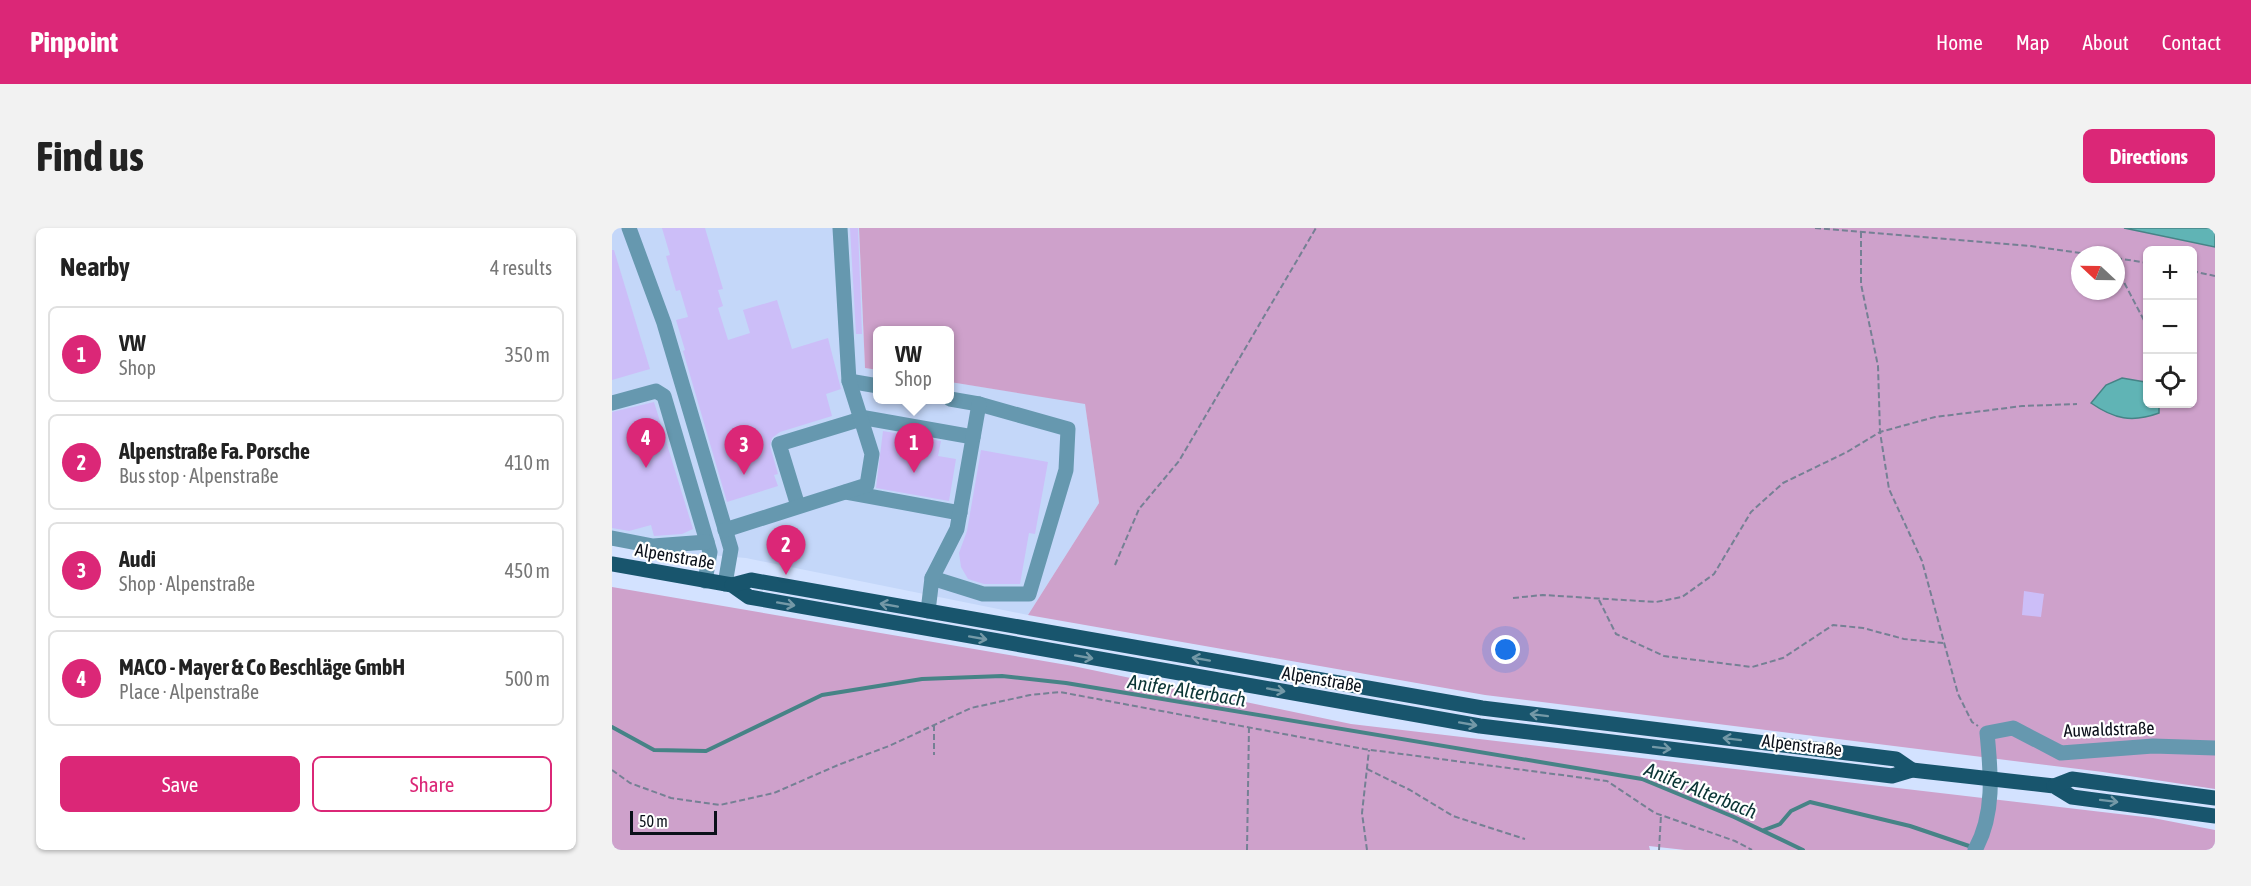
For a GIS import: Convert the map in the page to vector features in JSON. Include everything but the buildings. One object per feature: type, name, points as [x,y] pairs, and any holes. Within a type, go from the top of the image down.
[{"type":"main road","name":"Alpenstraße","points":[[612,564],[728,585],[749,597],[1480,726],[1892,776],[1912,770],[2054,786],[2072,797],[2215,816]]},
{"type":"main road","name":"Alpenstraße","points":[[728,585],[751,580],[1482,708],[1896,759],[1912,770]]},
{"type":"main road","name":"Alpenstraße","points":[[2054,786],[2072,779],[2215,798]]},
{"type":"lane","points":[[629,228],[664,323],[731,549],[728,585]]},
{"type":"lane","points":[[725,530],[867,485],[872,454],[849,381],[840,228]]},
{"type":"lane","points":[[849,381],[873,385]]},
{"type":"lane","points":[[612,403],[656,391],[664,396],[710,552],[705,580]]},
{"type":"lane","points":[[932,578],[983,594],[1029,594],[1066,470],[1068,429],[979,404],[954,400]]},
{"type":"lane","points":[[928,611],[932,578],[957,529],[979,404]]},
{"type":"lane","points":[[798,506],[779,444],[861,418],[973,436]]},
{"type":"lane","points":[[843,492],[960,513]]},
{"type":"lane","points":[[612,538],[653,546],[707,542]]},
{"type":"lane","name":"Auwaldstraße","points":[[1987,733],[2013,728],[2061,753],[2153,746],[2215,748]]},
{"type":"lane","points":[[1974,850],[1982,836],[1989,811],[1991,779],[1987,733]]},
{"type":"path","points":[[1115,565],[1139,509],[1179,461],[1316,228]]},
{"type":"path","points":[[1815,228],[2031,246],[2071,252]]},
{"type":"path","points":[[1861,232],[1861,284],[1878,366],[1880,432],[1889,489],[1922,561],[1958,694],[1972,722],[1987,733]]},
{"type":"path","points":[[2125,259],[2143,262]]},
{"type":"path","points":[[2197,272],[2215,276]]},
{"type":"path","points":[[2125,284],[2143,318]]},
{"type":"path","points":[[1513,598],[1544,595],[1656,602],[1682,597],[1714,574],[1750,512],[1783,483],[1847,452],[1880,432],[1935,417],[2022,406],[2077,404]]},
{"type":"path","points":[[1598,599],[1616,634],[1664,656],[1752,667],[1783,658],[1833,625],[1863,628],[1904,639],[1943,644]]},
{"type":"path","points":[[612,770],[630,783],[671,798],[720,806],[774,793],[889,746],[971,708],[1030,695],[1060,692],[1369,750],[1606,781],[1661,815],[1735,841],[1752,850]]},
{"type":"path","points":[[934,725],[934,755]]},
{"type":"path","points":[[1248,850],[1249,727]]},
{"type":"path","points":[[1367,850],[1362,813],[1369,750]]},
{"type":"path","points":[[1367,769],[1410,790],[1453,816],[1525,839]]},
{"type":"path","points":[[1659,850],[1661,815]]},
{"type":"shaded area","points":[[612,228],[859,228],[865,368],[873,369],[873,404],[954,404],[954,383],[1085,403],[1099,503],[1028,615],[746,558],[649,550],[612,542]]},
{"type":"shaded area","points":[[859,228],[2124,228],[2215,247],[2215,789],[2103,772],[1485,695],[1028,615],[1099,503],[1085,404],[954,383],[954,326],[873,326],[873,369],[865,368]]},
{"type":"shaded area","points":[[2124,228],[2215,228],[2215,247]]},
{"type":"shaded area","points":[[2122,378],[2143,382],[2143,408],[2159,408],[2159,413],[2140,418],[2124,418],[2108,413],[2091,403],[2106,385]]},
{"type":"shaded area","points":[[612,587],[1073,666],[1351,724],[2153,818],[2215,830],[2215,850],[1685,850],[1649,846],[1650,850],[612,850]]},
{"type":"waterway","name":"Anifer Alterbach","points":[[612,727],[654,750],[706,751],[822,695],[922,679],[1002,676],[1066,683],[1642,779],[1734,817],[1803,850]]},
{"type":"waterway","name":"Anifer Alterbach","points":[[1764,830],[1780,824],[1791,811],[1810,802],[1910,826],[1972,847]]},
{"type":"place","name":"MACO - Mayer & Co Beschläge GmbH","points":[[646,468]]},
{"type":"place","name":"VW","points":[[914,473]]},
{"type":"place","name":"Audi","points":[[744,475]]},
{"type":"place","name":"Alpenstraße Fa. Porsche","points":[[786,575]]}]
